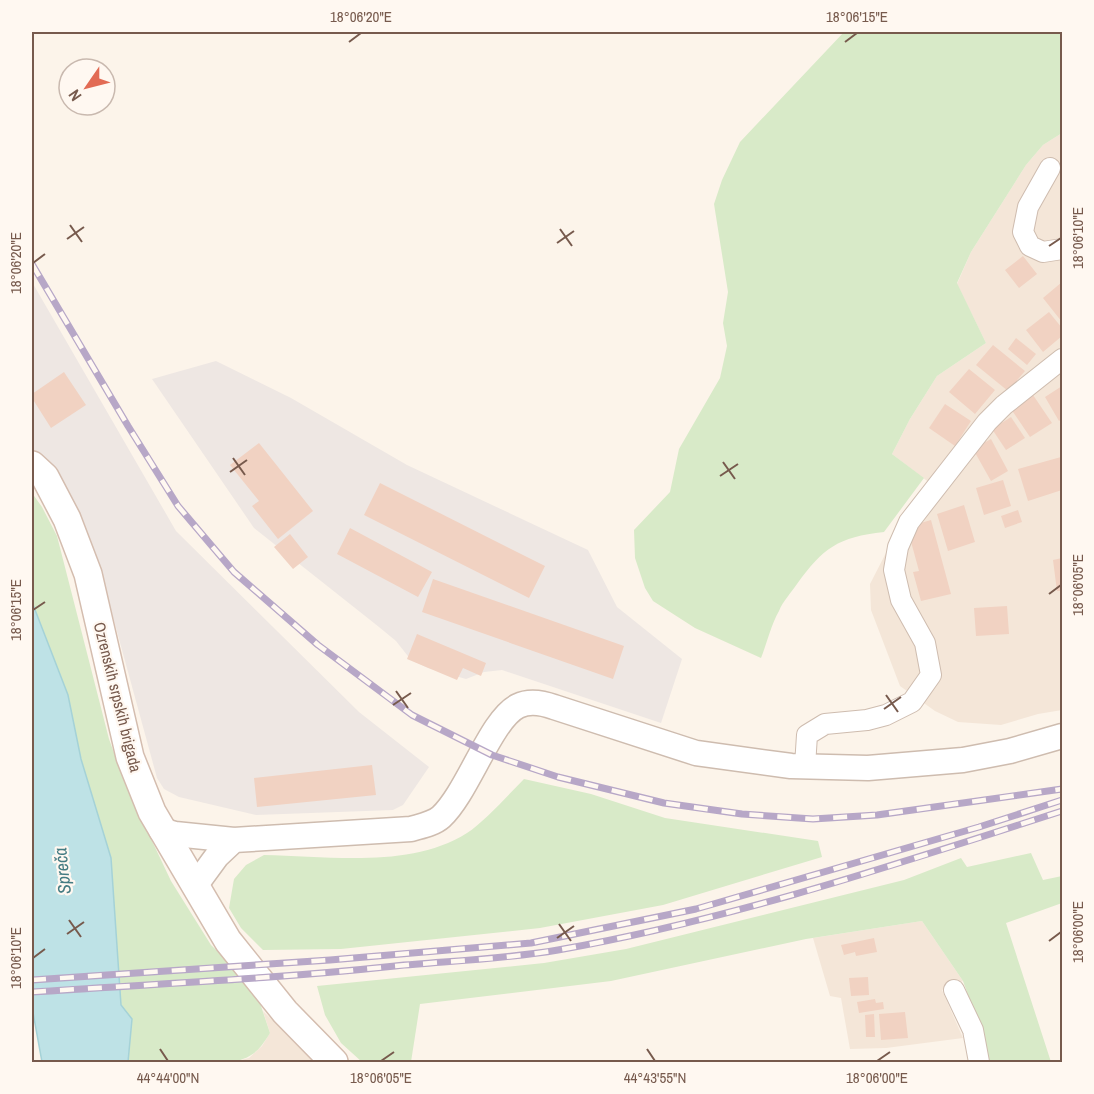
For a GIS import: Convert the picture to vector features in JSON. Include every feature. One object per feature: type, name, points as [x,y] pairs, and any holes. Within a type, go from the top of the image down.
[{"type":"main road","name":"Ozrenskih srpskih brigada","points":[[32,465],[45,477],[67,519],[88,574],[130,756],[152,812],[228,941],[285,1012],[334,1062]]},
{"type":"street","points":[[1050,168],[1028,207],[1023,232],[1030,246],[1042,252],[1062,249]]},
{"type":"street","points":[[805,766],[807,735],[812,730],[825,724],[877,717],[904,706],[912,702],[931,675],[925,643],[901,600],[894,570],[898,548],[909,522],[987,422],[1004,405],[1062,359]]},
{"type":"street","points":[[162,830],[175,834],[234,840],[411,829],[439,819],[472,774],[500,724],[511,711],[528,703],[554,706],[696,753],[805,766],[868,768],[963,760],[1010,751],[1062,736]]},
{"type":"street","points":[[195,886],[217,856],[234,840]]},
{"type":"street","points":[[954,990],[973,1030],[979,1062]]},
{"type":"shaded area","points":[[1062,133],[1062,710],[1038,714],[1001,725],[958,722],[935,711],[900,686],[871,610],[870,584],[889,547],[935,487],[892,454],[910,419],[937,376],[986,343],[957,284],[971,252],[1026,165],[1043,145]]},
{"type":"shaded area","points":[[32,282],[176,531],[359,712],[429,767],[403,805],[393,810],[256,815],[179,797],[164,789],[157,778],[98,562],[42,457],[32,449]]},
{"type":"shaded area","points":[[216,361],[291,398],[407,465],[588,550],[617,607],[682,659],[661,723],[502,670],[484,672],[466,679],[428,668],[411,660],[396,641],[254,528],[152,379]]},
{"type":"shaded area","points":[[922,921],[963,981],[942,990],[963,1038],[886,1048],[850,1049],[841,998],[830,996],[813,938]]},
{"type":"shaded area","points":[[263,1011],[315,1062],[233,1062],[249,1058],[262,1046],[270,1033]]},
{"type":"green space","points":[[844,32],[1062,32],[1062,133],[1043,145],[1026,165],[971,252],[957,283],[986,343],[937,376],[910,419],[892,454],[924,478],[884,532],[843,541],[815,561],[781,607],[761,658],[695,628],[653,601],[645,588],[635,558],[634,530],[670,492],[679,449],[720,378],[727,346],[723,323],[728,292],[714,204],[722,180],[740,142]]},
{"type":"green space","points":[[32,493],[57,536],[109,739],[126,786],[171,881],[211,945],[255,988],[270,1033],[255,1052],[240,1060],[233,1062],[128,1062],[132,1019],[121,1005],[111,858],[81,759],[68,695],[32,602]]},
{"type":"green space","points":[[524,779],[591,794],[665,818],[818,841],[822,857],[663,905],[540,928],[341,949],[263,950],[241,928],[229,908],[234,879],[246,865],[264,855],[368,858],[420,852],[445,844],[467,833],[489,815]]},
{"type":"green space","points":[[1031,853],[1043,880],[1062,876],[1062,903],[1006,923],[1051,1062],[985,1062],[979,1025],[963,981],[922,921],[806,939],[611,981],[420,1004],[411,1062],[362,1062],[341,1043],[325,1015],[317,986],[544,963],[626,949],[904,880],[961,858],[967,867]]},
{"type":"water","name":"Spreča","points":[[32,602],[68,695],[81,759],[111,858],[121,1005],[132,1019],[128,1062],[42,1062],[32,1007]]},
{"type":"building","points":[[1023,256],[1037,274],[1019,288],[1005,270]]},
{"type":"building","points":[[1062,282],[1062,322],[1043,298]]},
{"type":"building","points":[[1049,312],[1062,328],[1062,336],[1043,352],[1026,330]]},
{"type":"building","points":[[1016,338],[1036,354],[1027,365],[1008,349]]},
{"type":"building","points":[[993,345],[1025,371],[1008,391],[976,365]]},
{"type":"building","points":[[969,369],[995,390],[975,414],[949,392]]},
{"type":"building","points":[[64,372],[86,405],[51,428],[32,398],[32,394]]},
{"type":"building","points":[[1062,386],[1062,419],[1059,421],[1045,397]]},
{"type":"building","points":[[1033,395],[1052,423],[1030,437],[1011,409]]},
{"type":"building","points":[[945,404],[971,421],[955,446],[929,428]]},
{"type":"building","points":[[1011,417],[1025,438],[1006,450],[992,429]]},
{"type":"building","points":[[991,439],[1008,471],[991,481],[973,449]]},
{"type":"building","points":[[259,443],[313,511],[278,539],[252,506],[259,501],[230,465]]},
{"type":"building","points":[[1061,457],[1062,490],[1028,501],[1018,469]]},
{"type":"building","points":[[1003,480],[1011,506],[984,515],[976,488]]},
{"type":"building","points":[[380,483],[545,566],[529,598],[364,515]]},
{"type":"building","points":[[964,505],[975,542],[948,551],[937,514]]},
{"type":"building","points":[[1018,510],[1022,522],[1005,528],[1001,516]]},
{"type":"building","points":[[931,520],[951,594],[921,601],[913,572],[919,571],[907,527]]},
{"type":"building","points":[[350,528],[432,572],[418,597],[337,554]]},
{"type":"building","points":[[290,534],[308,557],[293,569],[274,547]]},
{"type":"building","points":[[1062,558],[1062,591],[1057,591],[1053,560]]},
{"type":"building","points":[[433,579],[624,646],[613,679],[422,612]]},
{"type":"building","points":[[1007,606],[1009,634],[976,636],[974,608]]},
{"type":"building","points":[[417,634],[486,663],[481,676],[463,668],[457,680],[407,659]]},
{"type":"building","points":[[372,765],[376,795],[257,807],[254,778]]},
{"type":"building","points":[[874,938],[877,952],[856,956],[855,952],[844,955],[841,945]]},
{"type":"building","points":[[868,977],[869,995],[851,996],[849,978]]},
{"type":"building","points":[[875,999],[876,1003],[883,1002],[884,1009],[859,1013],[857,1002]]},
{"type":"building","points":[[905,1012],[908,1038],[881,1040],[879,1014]]},
{"type":"building","points":[[874,1014],[875,1037],[866,1037],[865,1015]]},
{"type":"railway","points":[[32,264],[178,506],[234,572],[318,645],[412,715],[492,755],[558,777],[664,803],[742,814],[813,819],[877,815],[1062,789]]},
{"type":"railway","points":[[32,980],[330,960],[531,943],[696,909],[979,827],[1062,800]]},
{"type":"railway","points":[[32,992],[304,974],[498,958],[558,950],[622,938],[750,907],[1062,811]]}]
